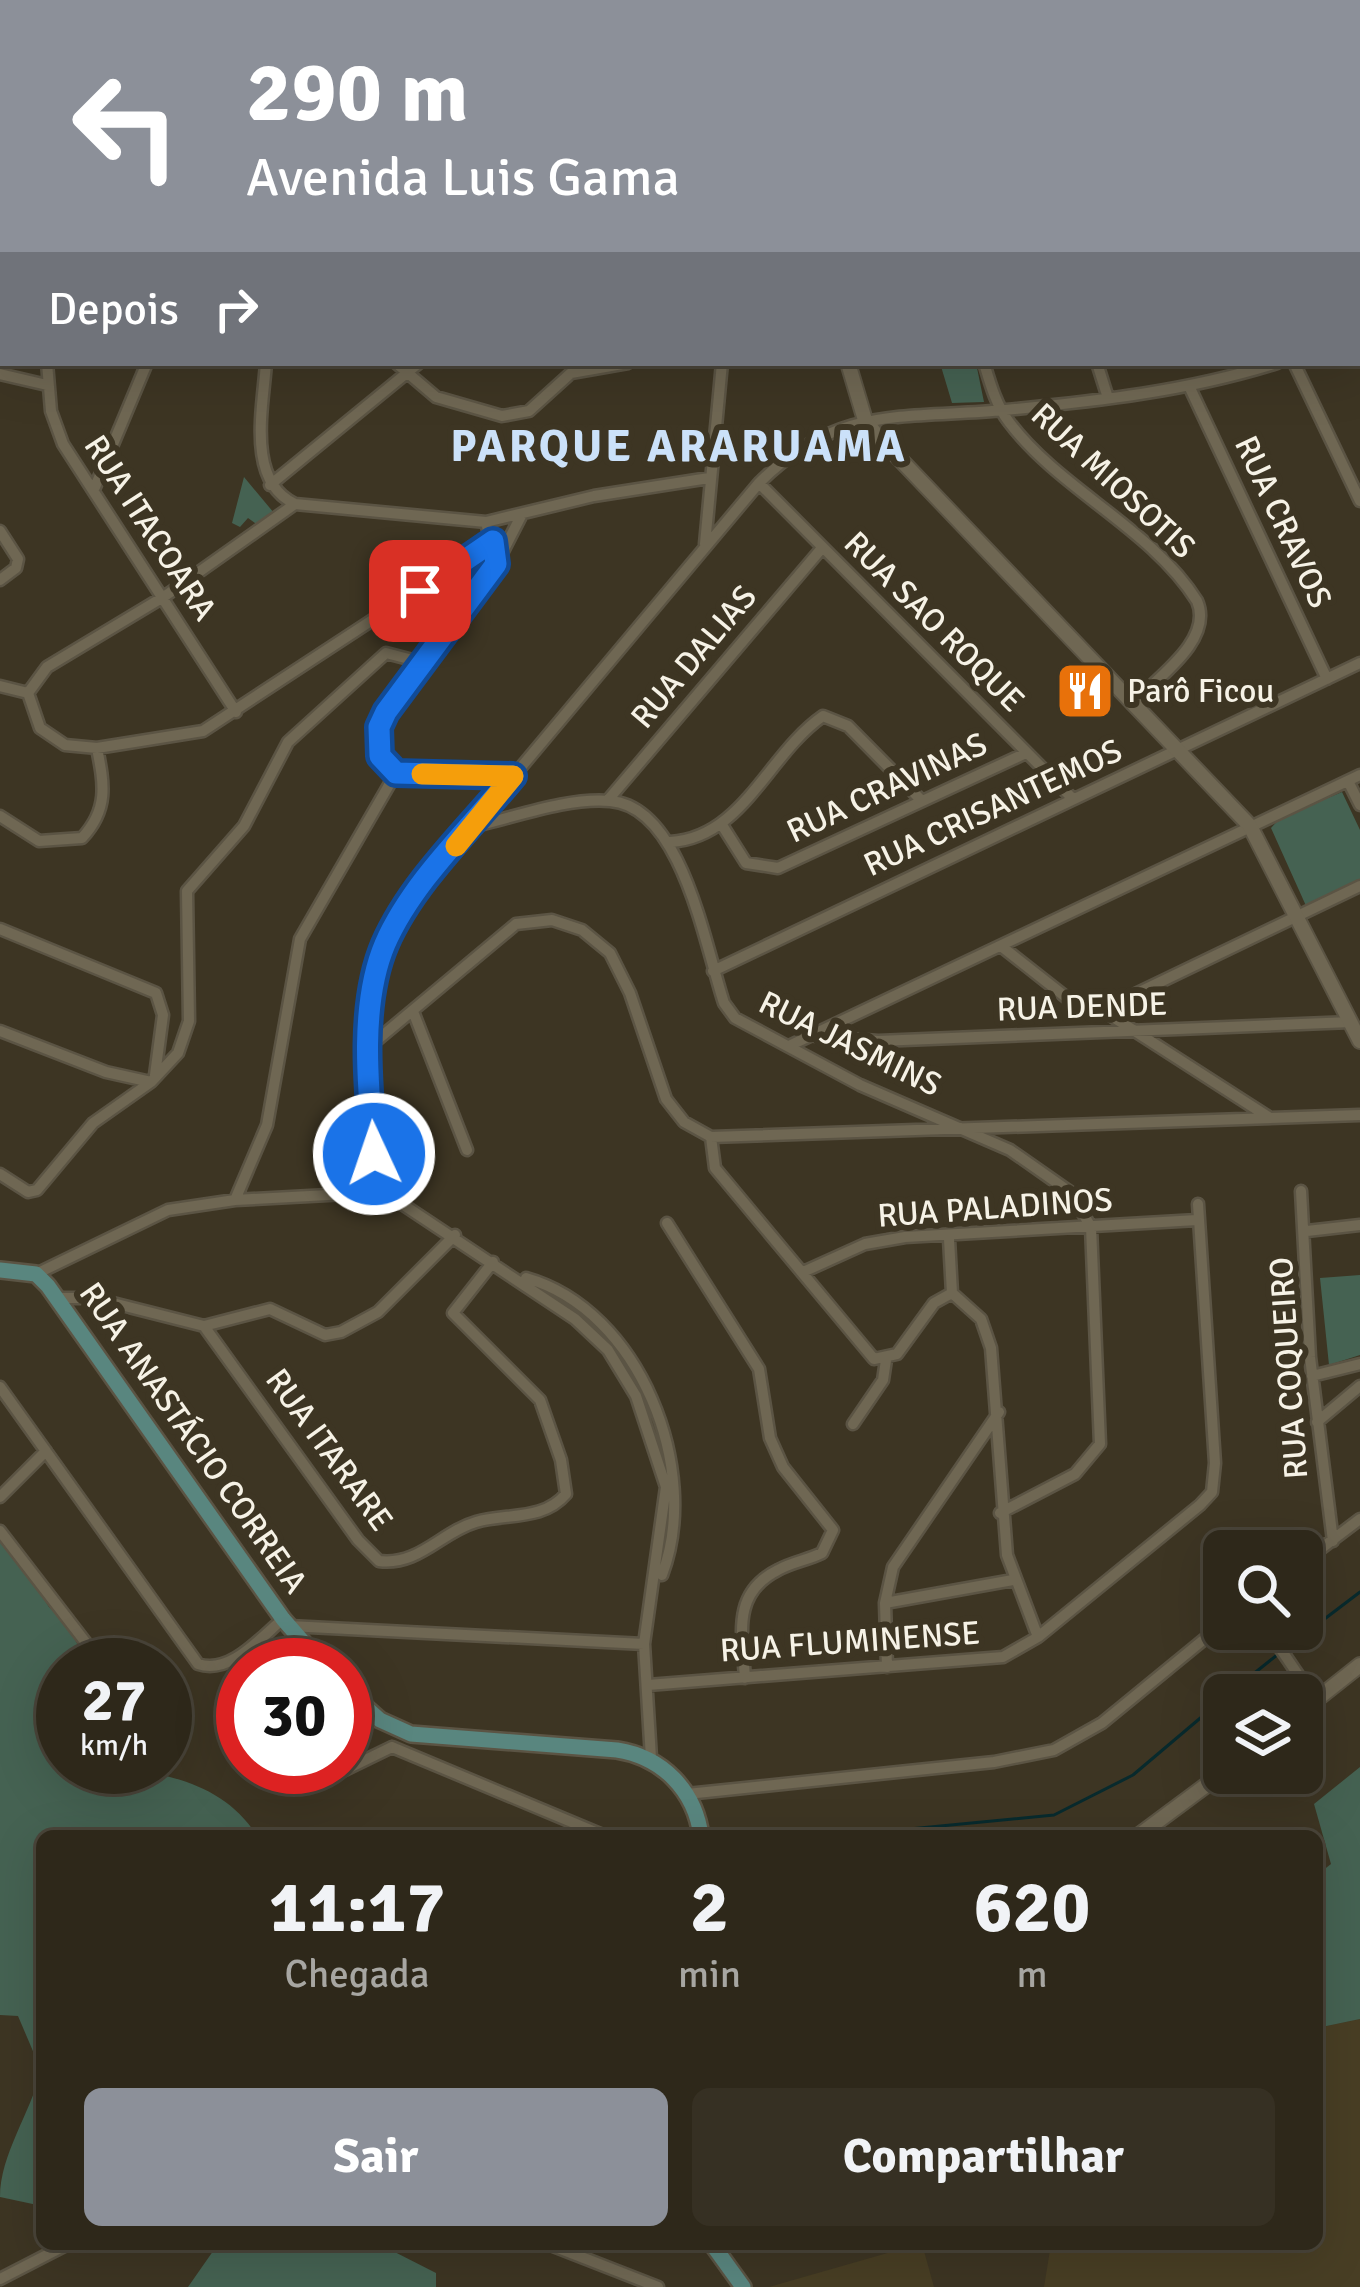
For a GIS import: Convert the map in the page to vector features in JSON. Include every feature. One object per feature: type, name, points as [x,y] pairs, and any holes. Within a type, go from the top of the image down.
[{"type":"main road","name":"RUA ANASTÁCIO CORREIA","points":[[0,1270],[36,1274],[57,1298],[300,1638]]},
{"type":"main road","points":[[372,1710],[396,1729],[651,1758],[686,1794],[698,1830]]},
{"type":"main road","points":[[716,2250],[743,2287]]},
{"type":"street","name":"RUA ITACOARA","points":[[46,366],[63,445],[95,487],[236,712]]},
{"type":"street","points":[[95,487],[145,366]]},
{"type":"street","points":[[266,366],[263,459],[270,484],[295,504],[486,522],[595,496],[709,478]]},
{"type":"street","points":[[398,366],[436,397],[468,410],[519,415],[571,374],[612,366]]},
{"type":"street","points":[[270,484],[416,366]]},
{"type":"street","points":[[704,547],[722,366]]},
{"type":"street","points":[[849,366],[865,420],[1250,826],[1360,1041]]},
{"type":"street","points":[[985,366],[1001,410]]},
{"type":"street","points":[[1098,366],[1108,398]]},
{"type":"street","points":[[1295,366],[1360,501]]},
{"type":"street","points":[[384,1192],[374,1154],[370,1046],[383,948],[405,908],[759,483],[788,458],[887,414],[1001,410],[1190,388],[1236,369]]},
{"type":"street","points":[[0,374],[47,385]]},
{"type":"street","name":"RUA CRAVOS","points":[[1190,388],[1327,679]]},
{"type":"street","name":"RUA MIOSOTIS","points":[[1001,410],[1197,601],[1202,613],[1198,633],[1132,704]]},
{"type":"street","name":"RUA SAO ROQUE","points":[[759,483],[1072,798]]},
{"type":"street","points":[[28,692],[47,668],[165,596],[295,504]]},
{"type":"street","points":[[513,776],[396,773],[380,756],[379,727],[496,564],[521,516]]},
{"type":"street","points":[[486,522],[496,564]]},
{"type":"street","points":[[0,531],[16,554],[16,568],[0,580]]},
{"type":"street","points":[[28,692],[33,716],[51,738],[97,748],[203,730],[493,541]]},
{"type":"street","name":"RUA DALIAS","points":[[608,800],[822,548]]},
{"type":"street","points":[[0,1174],[21,1189],[38,1190],[93,1123],[153,1080],[178,1053],[189,1021],[185,915],[194,880],[244,826],[277,756],[316,712],[386,653],[424,663]]},
{"type":"street","name":"RUA CRISANTEMOS","points":[[713,970],[1360,663]]},
{"type":"street","points":[[0,686],[28,692]]},
{"type":"street","points":[[471,827],[608,800],[647,816],[670,842],[695,839],[722,824],[799,736],[823,716],[848,726],[921,800]]},
{"type":"street","points":[[0,816],[39,842],[82,838],[97,822],[104,800],[97,748]]},
{"type":"street","name":"RUA CRAVINAS","points":[[722,824],[746,863],[766,869],[793,863],[1025,752]]},
{"type":"street","points":[[235,1200],[267,1125],[300,939],[396,773]]},
{"type":"street","points":[[791,1045],[1354,778],[1360,805]]},
{"type":"street","name":"RUA JASMINS","points":[[670,842],[713,970],[735,1018],[860,1085],[974,1131],[1070,1192],[1091,1227]]},
{"type":"street","points":[[1102,1010],[1360,886]]},
{"type":"street","points":[[370,1046],[414,1014],[516,924],[537,917],[582,930],[600,941],[621,969],[671,1107],[711,1136],[1360,1115]]},
{"type":"street","points":[[0,929],[156,993],[163,1015],[153,1080]]},
{"type":"street","points":[[1001,946],[1067,998],[1102,1010],[1272,1120]]},
{"type":"street","points":[[414,1014],[467,1150]]},
{"type":"street","name":"RUA DENDE","points":[[814,1036],[878,1041],[1351,1022]]},
{"type":"street","points":[[0,1030],[106,1072],[153,1080]]},
{"type":"street","points":[[1174,1053],[1178,1031]]},
{"type":"street","points":[[1239,1119],[1241,1096]]},
{"type":"street","points":[[711,1136],[716,1168],[866,1353],[886,1360],[897,1354],[934,1303],[952,1293]]},
{"type":"street","name":"RUA COQUEIRO","points":[[1301,1190],[1312,1376],[1333,1541]]},
{"type":"street","points":[[36,1274],[156,1214],[235,1200],[384,1192],[517,1276],[557,1292],[597,1321],[631,1361],[649,1400],[676,1492],[670,1548],[652,1594],[644,1644],[651,1758]]},
{"type":"street","name":"RUA FLUMINENSE","points":[[648,1685],[993,1659],[1038,1637],[1212,1492],[1215,1463],[1198,1204]]},
{"type":"street","name":"RUA PALADINOS","points":[[803,1272],[865,1244],[905,1238],[949,1239],[1197,1220]]},
{"type":"street","points":[[667,1223],[758,1369],[770,1438],[783,1467],[833,1530],[822,1552],[775,1571],[748,1595],[741,1621],[745,1678]]},
{"type":"street","points":[[1306,1231],[1360,1225]]},
{"type":"street","points":[[1000,1513],[1075,1474],[1100,1444],[1091,1227]]},
{"type":"street","points":[[57,1298],[94,1298],[204,1326],[270,1309],[325,1335],[340,1333],[378,1312],[455,1235]]},
{"type":"street","points":[[949,1239],[952,1293],[984,1325],[999,1412],[1000,1513],[1013,1580],[1038,1637]]},
{"type":"street","name":"RUA ITARARE","points":[[204,1326],[358,1540],[380,1561],[403,1560],[473,1522],[548,1509],[566,1494],[562,1460],[540,1400],[453,1312],[494,1262]]},
{"type":"street","points":[[853,1424],[883,1380],[886,1360]]},
{"type":"street","points":[[1312,1376],[1360,1364]]},
{"type":"street","points":[[0,1387],[198,1664],[216,1667],[237,1658],[286,1622],[644,1644]]},
{"type":"street","points":[[1317,1422],[1360,1387]]},
{"type":"street","points":[[887,1667],[885,1603],[890,1576],[904,1545],[999,1412]]},
{"type":"street","points":[[0,1497],[46,1450]]},
{"type":"street","points":[[1323,1548],[1360,1519]]},
{"type":"street","points":[[0,1531],[82,1638]]},
{"type":"street","points":[[885,1603],[1013,1580]]},
{"type":"street","points":[[686,1794],[994,1762],[1054,1750],[1102,1723],[1203,1640]]},
{"type":"street","points":[[1323,1695],[1360,1666]]},
{"type":"street","points":[[392,1747],[396,1729]]},
{"type":"street","points":[[372,1757],[392,1747],[591,1830]]},
{"type":"street","points":[[1146,1830],[1203,1788]]},
{"type":"street","points":[[0,2279],[56,2250]]},
{"type":"street","points":[[563,2250],[658,2287]]},
{"type":"shaded area","points":[[1360,2019],[1360,2287],[1044,2287],[1050,2250],[1323,2250],[1323,2027]]},
{"type":"shaded area","points":[[898,2250],[924,2250],[934,2287],[769,2287]]},
{"type":"green space","points":[[941,366],[977,366],[984,402],[952,403]]},
{"type":"green space","points":[[244,477],[274,513],[259,526],[248,518],[240,527],[232,523]]},
{"type":"green space","points":[[1342,792],[1360,830],[1360,881],[1307,908],[1271,828],[1280,818]]},
{"type":"green space","points":[[1360,1275],[1360,1355],[1329,1365],[1320,1278]]},
{"type":"green space","points":[[0,1531],[74,1638],[36,1638],[36,1794],[192,1794],[192,1785],[219,1798],[252,1830],[36,1830],[36,2058],[18,2016],[0,2015]]},
{"type":"green space","points":[[1360,1767],[1360,2019],[1323,2027],[1323,1870],[1331,1864],[1314,1804]]},
{"type":"green space","points":[[36,2085],[36,2205],[0,2197],[10,2149]]},
{"type":"green space","points":[[214,2250],[391,2250],[436,2273],[436,2287],[188,2287]]},
{"type":"waterway","points":[[1323,1620],[1360,1592]]},
{"type":"waterway","points":[[1253,1674],[1277,1655]]},
{"type":"waterway","points":[[899,1830],[1054,1815],[1133,1775],[1203,1716]]},
{"type":"slow traffic","points":[[422,774],[513,776],[456,846]]},
{"type":"place","name":"Parô Ficou","points":[[1085,691]]},
{"type":"district","name":"PARQUE ARARUAMA","points":[[679,446]]},
{"type":"route","points":[[374,1154],[370,1046],[372,1002],[383,948],[405,908],[513,776],[396,773],[384,764],[377,742],[386,712],[496,564],[493,541],[420,591]]}]
